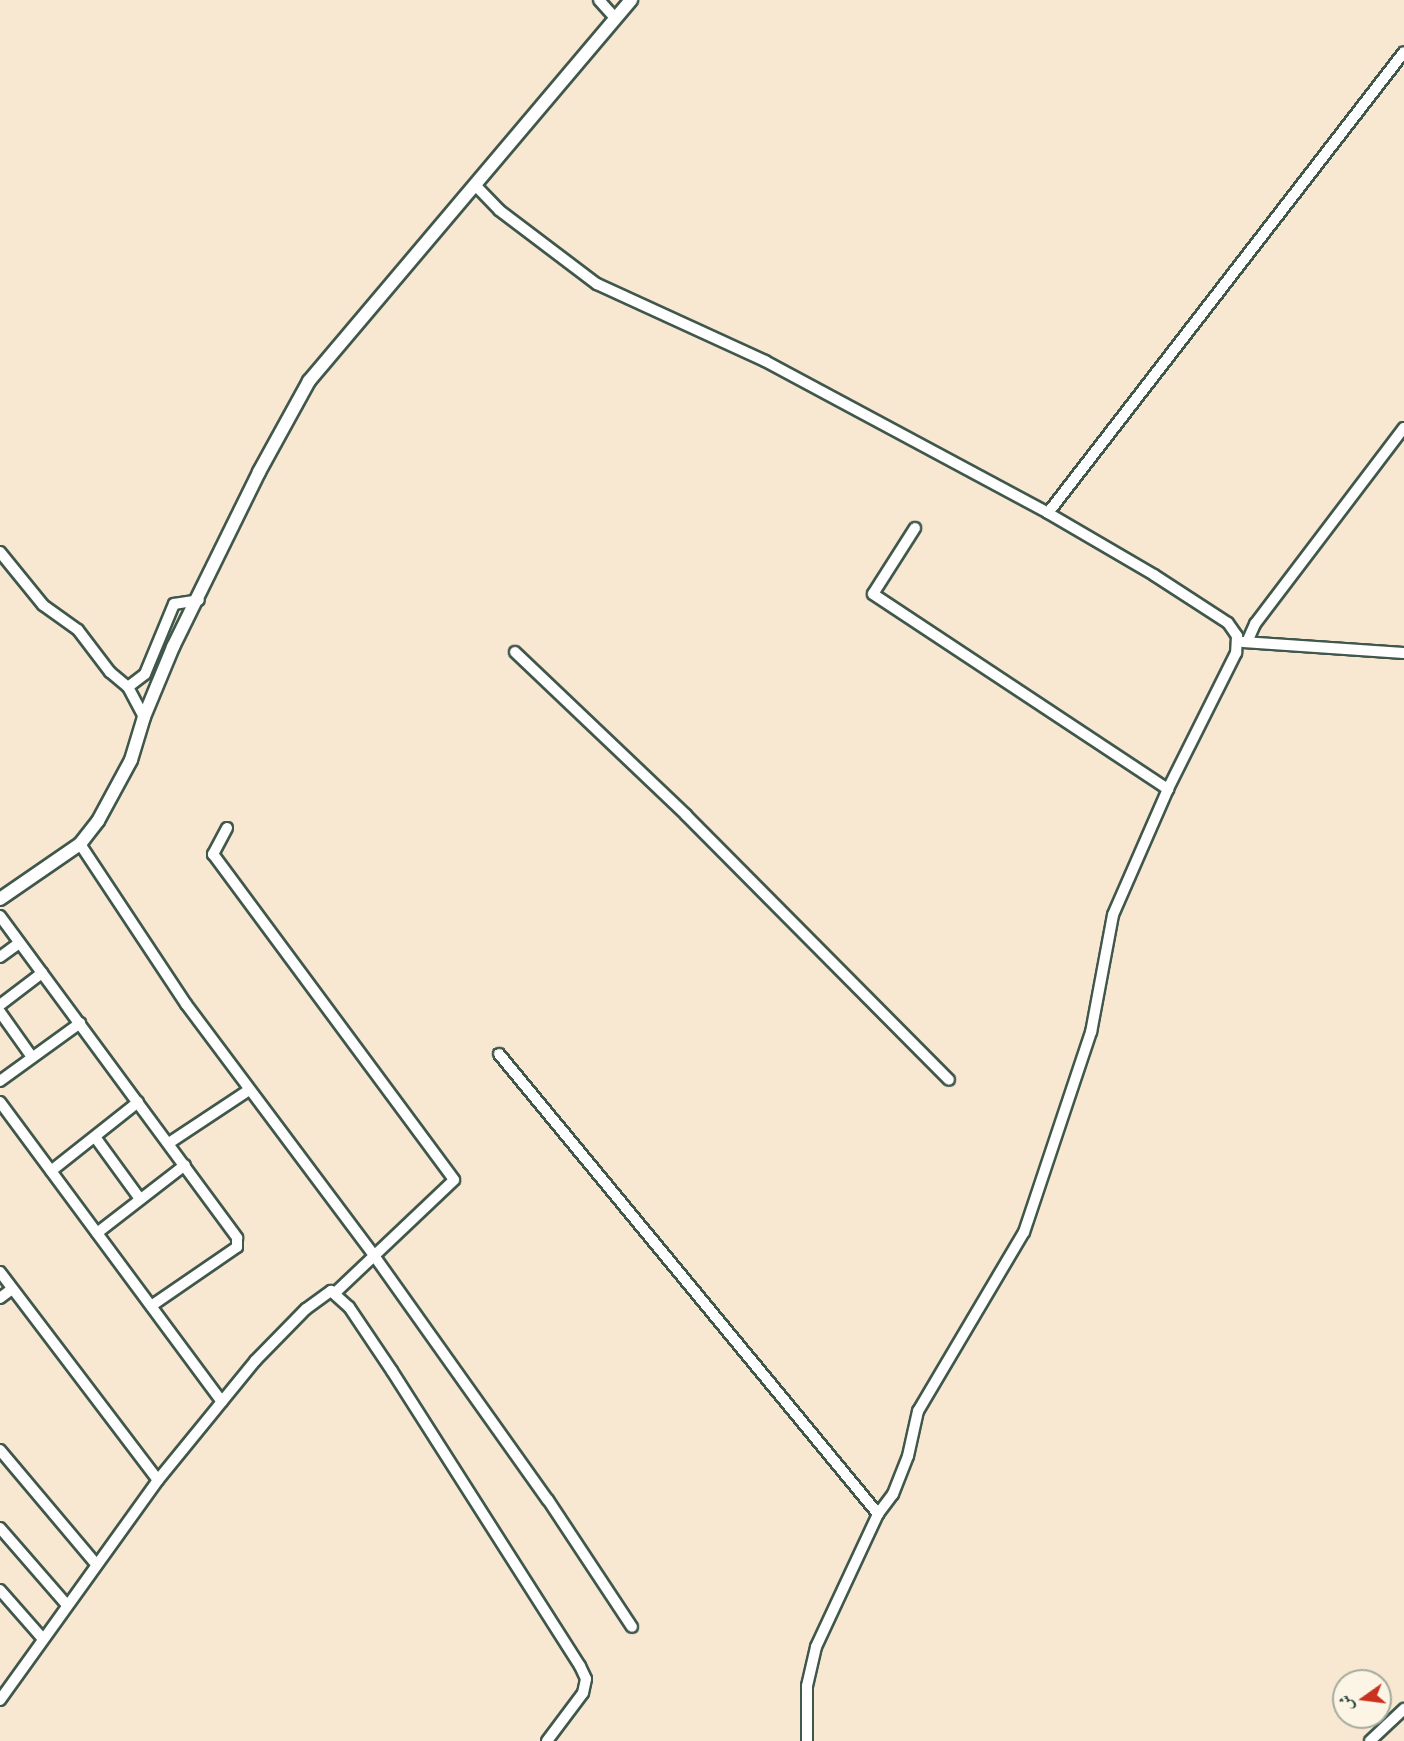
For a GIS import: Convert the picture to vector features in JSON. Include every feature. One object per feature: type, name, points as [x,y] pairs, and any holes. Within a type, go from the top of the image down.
[{"type":"street","points":[[599,0],[615,18]]},
{"type":"street","points":[[0,899],[81,844],[98,821],[130,762],[144,717],[262,464],[309,381],[477,188],[631,0]]},
{"type":"street","points":[[1048,513],[1404,52]]},
{"type":"street","points":[[477,188],[499,210],[597,284],[765,361],[1048,513],[1228,623],[1236,630],[1242,642]]},
{"type":"street","points":[[807,1741],[811,1661],[878,1514],[902,1473],[918,1412],[1011,1258],[1031,1215],[1091,1032],[1113,915],[1168,789],[1242,642],[1404,428]]},
{"type":"street","points":[[915,528],[873,594],[1168,789]]},
{"type":"street","points":[[0,552],[37,599],[78,630],[110,672],[128,687],[144,717]]},
{"type":"street","points":[[128,687],[145,674],[174,604],[199,600]]},
{"type":"street","points":[[1242,642],[1404,653]]},
{"type":"street","points":[[516,652],[686,814],[949,1080]]},
{"type":"street","points":[[0,1700],[158,1480],[222,1402],[306,1309],[324,1293],[336,1292],[454,1180],[213,854],[227,828]]},
{"type":"street","points":[[81,844],[249,1090],[375,1257],[548,1500],[632,1627]]},
{"type":"street","points":[[0,916],[169,1143],[238,1243],[151,1306]]},
{"type":"street","points":[[0,957],[19,943]]},
{"type":"street","points":[[0,1005],[42,973]]},
{"type":"street","points":[[0,1012],[32,1057]]},
{"type":"street","points":[[0,1081],[80,1023]]},
{"type":"street","points":[[499,1054],[878,1514]]},
{"type":"street","points":[[169,1143],[249,1090]]},
{"type":"street","points":[[0,1102],[222,1402]]},
{"type":"street","points":[[51,1171],[138,1102]]},
{"type":"street","points":[[95,1137],[140,1199]]},
{"type":"street","points":[[97,1233],[185,1165]]},
{"type":"street","points":[[0,1272],[158,1480]]},
{"type":"street","points":[[0,1298],[12,1289]]},
{"type":"street","points":[[336,1292],[392,1371],[580,1666],[586,1679],[584,1693],[548,1741]]},
{"type":"street","points":[[0,1450],[97,1565]]},
{"type":"street","points":[[0,1528],[67,1605]]},
{"type":"street","points":[[0,1590],[44,1639]]},
{"type":"street","points":[[1370,1741],[1404,1708]]}]
